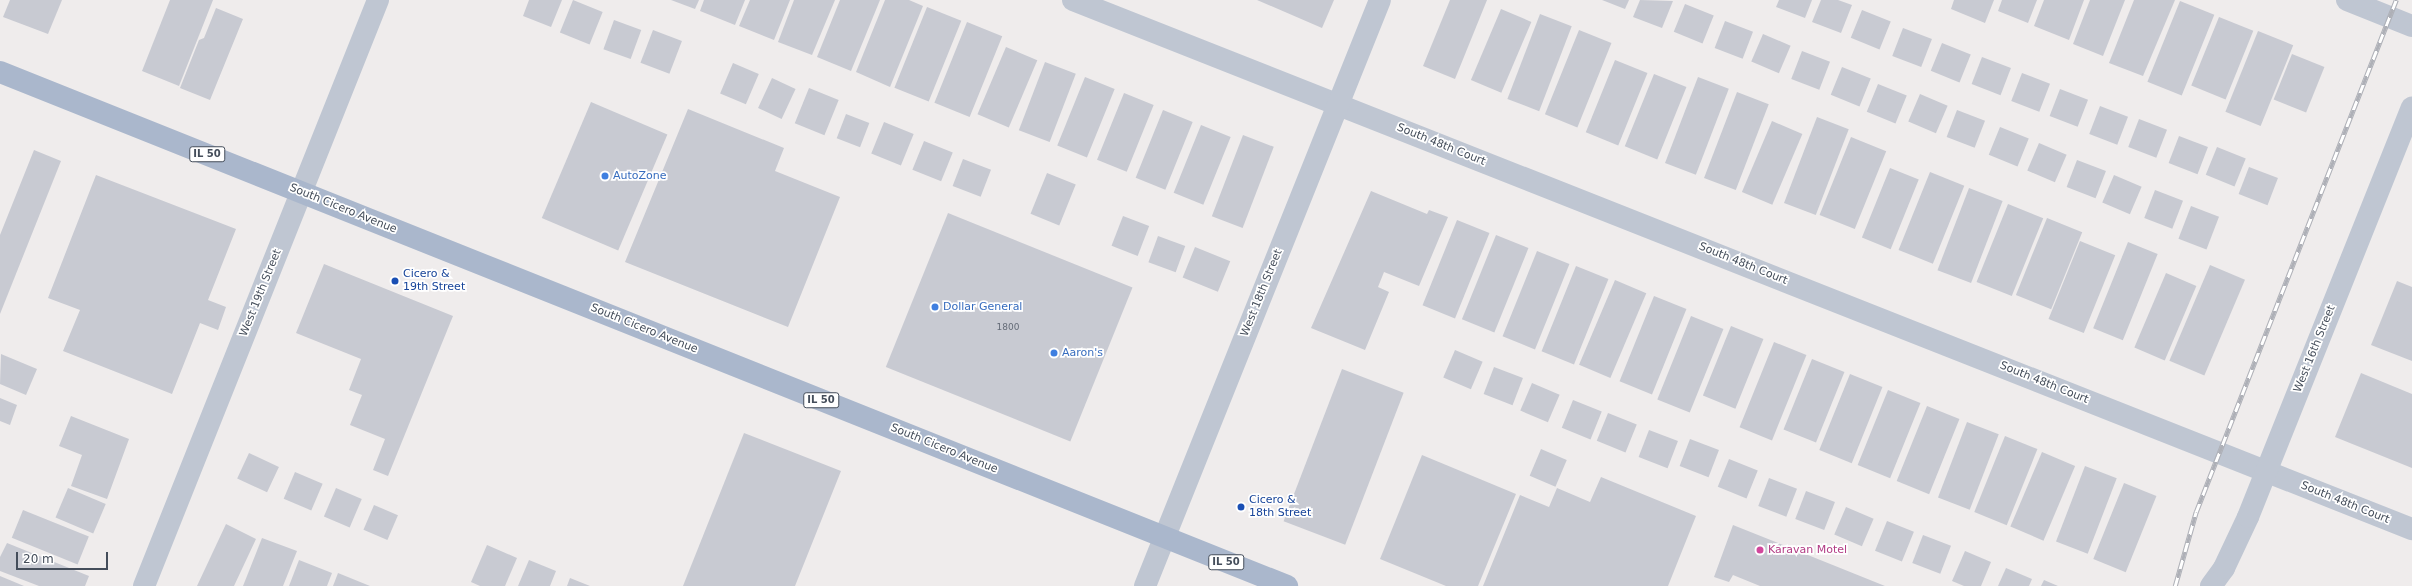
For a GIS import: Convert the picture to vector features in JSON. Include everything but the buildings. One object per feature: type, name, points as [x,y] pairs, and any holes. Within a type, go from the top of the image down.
[{"type":"main road","name":"South Cicero Avenue","points":[[0,72],[1287,586]]},
{"type":"street","name":"West 19th Street","points":[[144,586],[378,0]]},
{"type":"street","name":"South 48th Court","points":[[1073,0],[2412,529]]},
{"type":"street","name":"West 18th Street","points":[[1145,586],[1380,0]]},
{"type":"street","points":[[2347,0],[2412,26]]},
{"type":"street","name":"West 16th Street","points":[[2211,586],[2224,568],[2266,471],[2412,108]]},
{"type":"railway","points":[[2175,586],[2196,512],[2396,0]]},
{"type":"place","name":"AutoZone","points":[[605,176]]},
{"type":"place","name":"Cicero & 19th Street","points":[[395,281]]},
{"type":"place","name":"Dollar General","points":[[935,307]]},
{"type":"place","name":"Aaron's","points":[[1054,353]]},
{"type":"place","name":"Cicero & 18th Street","points":[[1241,507]]},
{"type":"place","name":"Karavan Motel","points":[[1760,550]]}]
